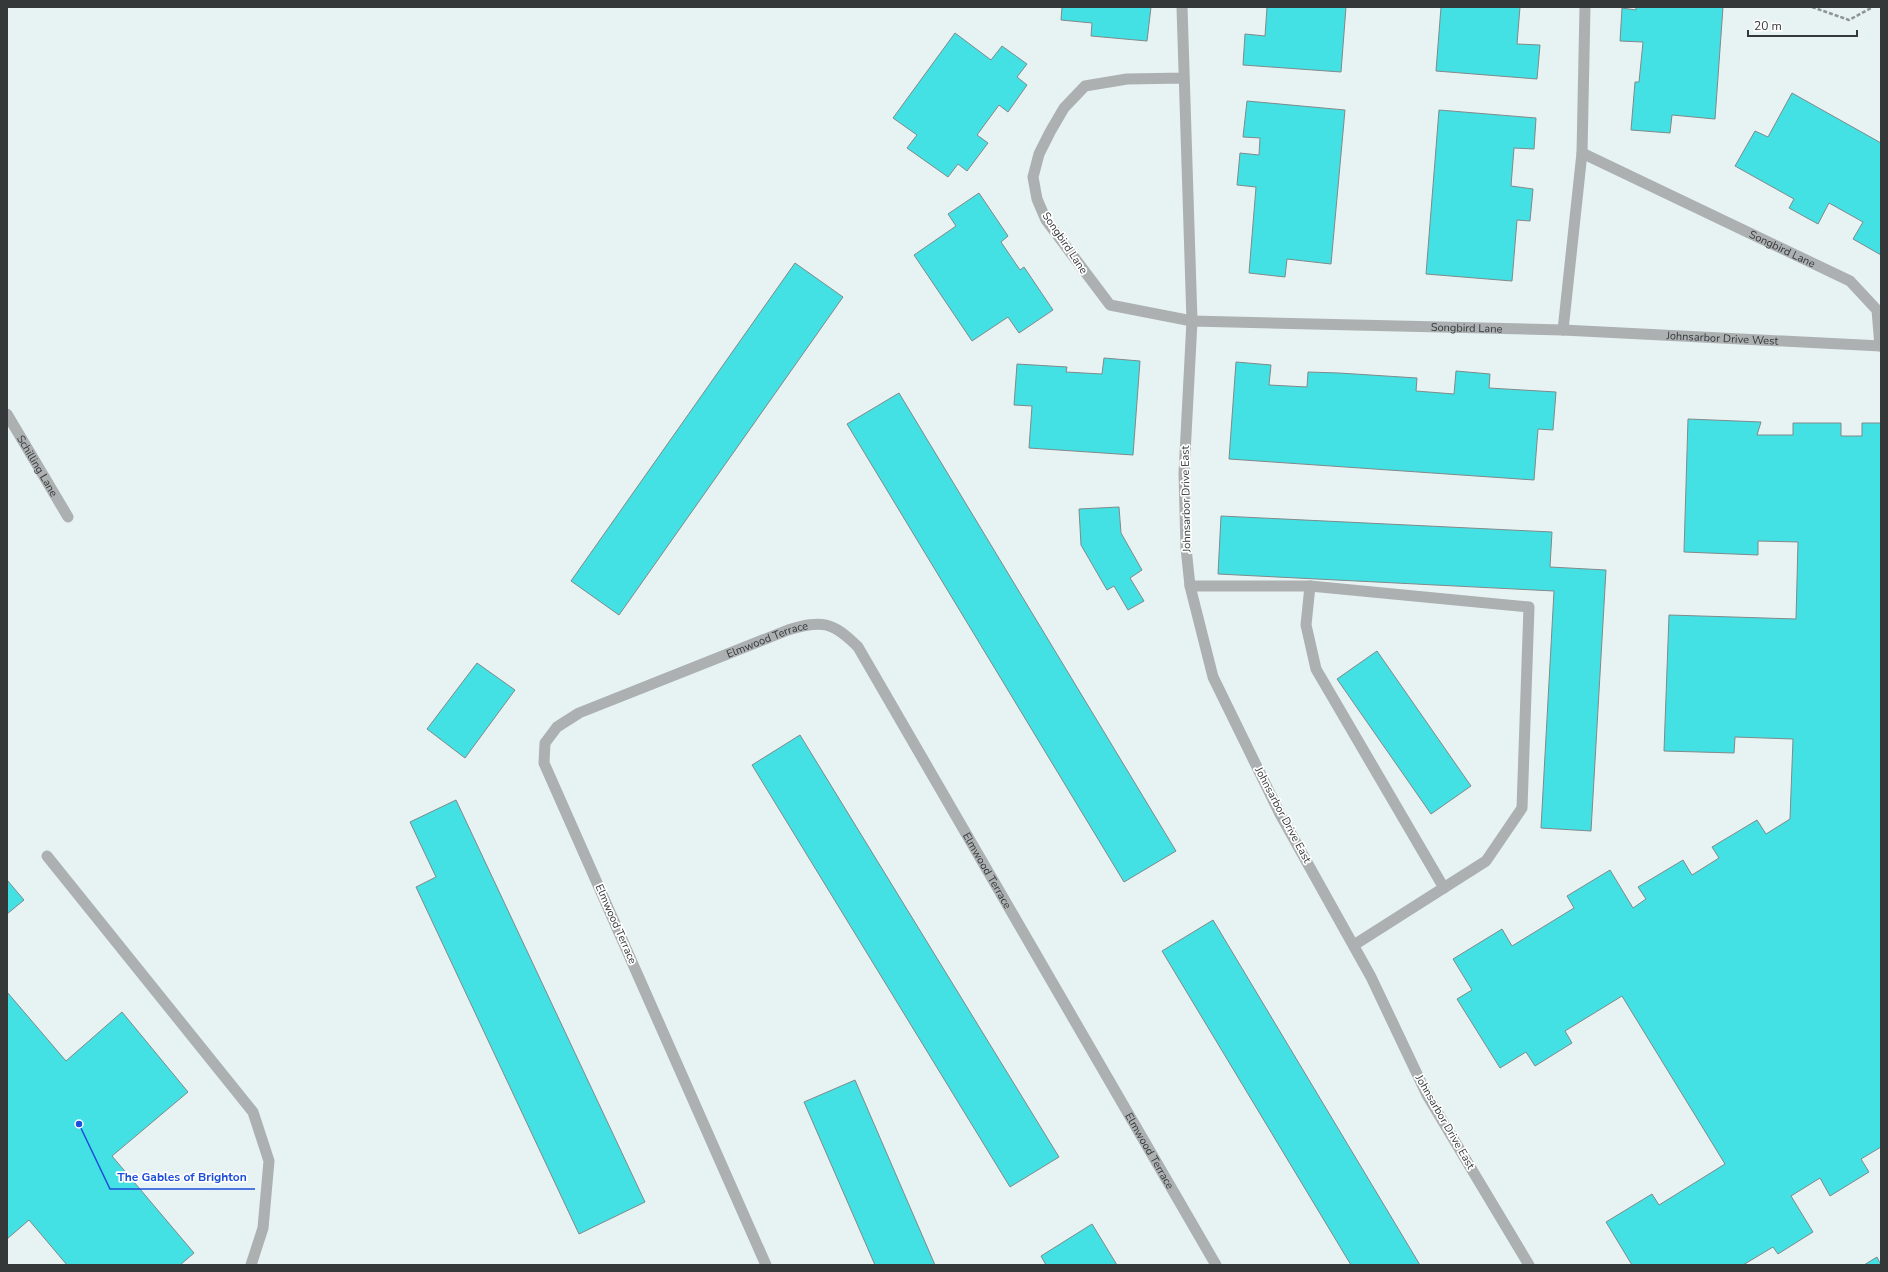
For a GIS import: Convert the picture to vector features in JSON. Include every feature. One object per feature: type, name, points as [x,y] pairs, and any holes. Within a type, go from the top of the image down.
[{"type":"street","points":[[1182,7],[1192,321]]},
{"type":"street","points":[[1563,330],[1582,153],[1585,7]]},
{"type":"street","name":"Songbird Lane","points":[[1184,78],[1127,79],[1085,86],[1064,108],[1039,154],[1033,177],[1037,199],[1046,220],[1110,305],[1192,321],[1563,330]]},
{"type":"street","name":"Songbird Lane","points":[[1582,153],[1850,281],[1877,310],[1881,346]]},
{"type":"street","name":"Johnsarbor Drive East","points":[[1192,321],[1184,473],[1186,548],[1190,586],[1197,619],[1213,678],[1280,814],[1371,977],[1427,1095],[1529,1265]]},
{"type":"street","name":"Johnsarbor Drive West","points":[[1563,330],[1881,346]]},
{"type":"street","name":"Schilling Lane","points":[[7,414],[68,517]]},
{"type":"street","points":[[1190,586],[1310,586],[1529,607],[1522,808],[1486,861],[1354,945]]},
{"type":"street","points":[[1310,586],[1306,625],[1316,669],[1444,888]]},
{"type":"street","name":"Elmwood Terrace","points":[[766,1265],[544,763],[545,744],[557,727],[579,713],[788,630],[810,623],[828,624],[844,633],[858,648],[1216,1265]]},
{"type":"street","points":[[47,856],[253,1112],[269,1161],[263,1228],[251,1265]]},
{"type":"path","points":[[1812,7],[1850,20],[1873,7]]},
{"type":"building","points":[[1062,7],[1151,7],[1147,41],[1091,36],[1092,23],[1061,20]]},
{"type":"building","points":[[1267,7],[1346,7],[1341,72],[1243,65],[1245,34],[1265,36]]},
{"type":"building","points":[[1441,7],[1520,7],[1517,44],[1540,45],[1537,79],[1436,71]]},
{"type":"building","points":[[1636,7],[1723,7],[1715,119],[1672,115],[1670,133],[1631,130],[1635,82],[1639,82],[1643,42],[1620,41],[1622,8],[1636,10]]},
{"type":"building","points":[[955,33],[991,60],[1002,46],[1027,64],[1017,77],[1027,85],[1008,112],[999,105],[977,135],[988,143],[967,171],[958,164],[948,177],[907,148],[917,135],[893,118]]},
{"type":"building","points":[[1792,93],[1881,143],[1881,255],[1853,239],[1863,222],[1829,203],[1818,224],[1789,208],[1794,199],[1735,166],[1755,131],[1768,137]]},
{"type":"building","points":[[1247,101],[1345,110],[1331,264],[1287,259],[1285,277],[1249,273],[1256,187],[1237,185],[1240,153],[1259,155],[1260,138],[1243,137]]},
{"type":"building","points":[[1439,110],[1536,118],[1534,149],[1514,148],[1511,186],[1533,189],[1530,221],[1517,220],[1512,281],[1426,274]]},
{"type":"building","points":[[979,193],[1008,236],[1001,242],[1020,270],[1024,267],[1053,310],[1019,333],[1008,317],[972,341],[914,255],[956,226],[948,214]]},
{"type":"building","points":[[795,263],[843,297],[619,615],[571,581]]},
{"type":"building","points":[[1104,358],[1140,361],[1133,455],[1029,448],[1032,406],[1014,405],[1017,364],[1067,367],[1066,372],[1102,374]]},
{"type":"building","points":[[1236,362],[1271,365],[1269,385],[1307,387],[1308,372],[1339,373],[1417,378],[1416,391],[1454,394],[1456,371],[1490,374],[1489,388],[1556,392],[1553,430],[1538,429],[1534,480],[1229,459]]},
{"type":"building","points":[[899,393],[1176,851],[1124,882],[847,424]]},
{"type":"building","points":[[1688,419],[1761,422],[1757,435],[1793,435],[1793,423],[1841,423],[1841,436],[1862,436],[1862,423],[1881,423],[1881,1147],[1861,1159],[1869,1172],[1830,1196],[1820,1178],[1791,1196],[1813,1232],[1778,1254],[1773,1247],[1743,1265],[1632,1265],[1606,1222],[1652,1194],[1659,1205],[1725,1164],[1622,996],[1565,1031],[1572,1043],[1535,1066],[1526,1052],[1500,1068],[1457,999],[1472,990],[1453,959],[1502,929],[1512,946],[1574,908],[1567,896],[1610,870],[1633,908],[1646,899],[1638,887],[1683,860],[1692,875],[1719,858],[1712,847],[1757,820],[1766,834],[1790,819],[1793,739],[1735,737],[1734,753],[1664,751],[1669,615],[1796,619],[1798,542],[1758,541],[1758,555],[1684,552]]},
{"type":"building","points":[[1119,507],[1121,533],[1142,570],[1130,578],[1144,601],[1128,610],[1114,586],[1107,590],[1081,545],[1079,509]]},
{"type":"building","points":[[1221,516],[1552,532],[1550,567],[1606,570],[1591,831],[1541,828],[1554,591],[1218,574]]},
{"type":"building","points":[[1377,651],[1471,786],[1431,814],[1337,679]]},
{"type":"building","points":[[477,663],[515,690],[465,758],[427,729]]},
{"type":"building","points":[[800,735],[1059,1157],[1010,1187],[752,765]]},
{"type":"building","points":[[456,800],[645,1202],[579,1234],[416,887],[436,877],[410,822]]},
{"type":"building","points":[[7,880],[24,900],[7,914]]},
{"type":"building","points":[[1213,920],[1420,1265],[1351,1265],[1162,951]]},
{"type":"building","points":[[7,992],[66,1061],[122,1012],[188,1092],[112,1156],[194,1253],[180,1265],[67,1265],[29,1220],[7,1239]]},
{"type":"building","points":[[855,1080],[935,1265],[875,1265],[804,1102]]},
{"type":"building","points":[[1092,1224],[1117,1265],[1046,1265],[1041,1256]]},
{"type":"building","points":[[1877,1257],[1881,1265],[1864,1265]]},
{"type":"place","name":"The Gables of Brighton","points":[[79,1124]]}]
